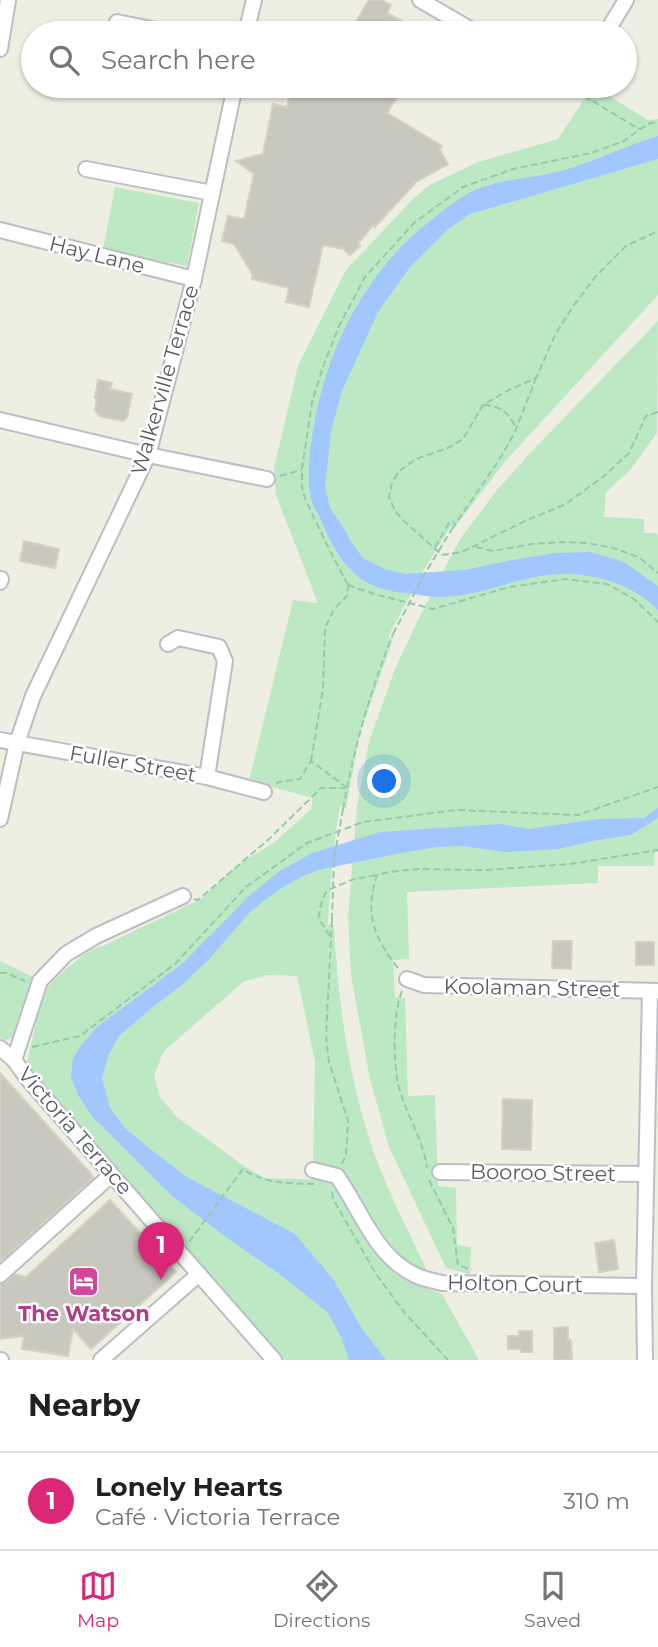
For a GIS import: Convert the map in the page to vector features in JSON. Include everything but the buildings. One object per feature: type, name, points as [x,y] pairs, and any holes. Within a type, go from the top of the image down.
[{"type":"street","points":[[0,49],[8,0]]},
{"type":"street","points":[[249,21],[254,0]]},
{"type":"street","points":[[420,0],[456,21]]},
{"type":"street","points":[[613,21],[626,0]]},
{"type":"street","name":"Walkerville Terrace","points":[[0,819],[17,743],[33,696],[148,455],[194,279],[232,98]]},
{"type":"street","points":[[86,169],[212,192]]},
{"type":"street","name":"Hay Lane","points":[[0,230],[194,279]]},
{"type":"street","points":[[0,420],[148,455],[267,479]]},
{"type":"street","points":[[168,644],[178,638],[219,647],[225,662],[207,777]]},
{"type":"street","name":"Fuller Street","points":[[0,740],[207,777],[264,792]]},
{"type":"street","name":"Victoria Terrace","points":[[16,1055],[40,981],[66,954],[96,936],[183,896]]},
{"type":"street","name":"Koolaman Street","points":[[407,979],[424,985],[654,991]]},
{"type":"street","points":[[645,1360],[646,1174],[654,991]]},
{"type":"street","name":"Victoria Terrace","points":[[0,1048],[16,1055],[27,1078],[274,1360]]},
{"type":"street","points":[[313,1170],[337,1176]]},
{"type":"street","name":"Booroo Street","points":[[432,1173],[646,1174]]},
{"type":"street","points":[[0,1275],[111,1175]]},
{"type":"street","name":"Holton Court","points":[[337,1176],[382,1249],[403,1268],[417,1276],[442,1283],[644,1286]]},
{"type":"street","points":[[102,1360],[199,1274]]},
{"type":"path","points":[[586,98],[640,129]]},
{"type":"path","points":[[264,792],[279,782],[300,779],[311,761],[323,689],[324,628],[334,609],[347,596],[348,585],[306,501],[302,488],[302,469],[312,402],[323,367],[339,326],[365,276],[414,223],[463,187],[513,169],[592,153],[624,141],[640,129],[658,122]]},
{"type":"path","points":[[448,1360],[404,1312],[376,1274],[333,1199],[332,1189],[346,1154],[348,1121],[328,1062],[326,1036],[334,859],[346,788],[371,692],[393,634],[452,528],[499,460],[556,333],[596,276],[626,246],[658,231]]},
{"type":"path","points":[[536,378],[483,405],[463,439],[450,447],[416,459],[399,471],[392,483],[389,497],[396,511],[442,555],[462,552],[564,505],[603,477],[629,453],[646,416],[658,412]]},
{"type":"path","points":[[483,405],[504,410],[516,427]]},
{"type":"path","points":[[267,479],[302,469]]},
{"type":"path","points":[[435,548],[449,523],[456,522]]},
{"type":"path","points":[[474,546],[493,551],[532,544],[587,543],[639,557],[658,573]]},
{"type":"path","points":[[348,585],[433,609],[509,587],[565,579],[607,584],[634,599],[658,622]]},
{"type":"path","points":[[311,761],[346,788]]},
{"type":"path","points":[[16,1055],[80,1036],[176,963],[246,887],[307,843],[363,822],[456,810],[578,815],[658,787]]},
{"type":"path","points":[[183,896],[198,900],[269,839],[321,788],[346,788]]},
{"type":"path","points":[[331,937],[318,916],[321,904],[328,891],[354,879],[417,869],[485,870],[570,864],[658,850]]},
{"type":"path","points":[[377,875],[372,891],[372,917],[376,933],[385,951],[407,979],[398,1001],[396,1020],[399,1084],[432,1173],[429,1183],[453,1228],[458,1265],[482,1273],[489,1284]]},
{"type":"path","points":[[0,973],[38,986]]},
{"type":"path","points":[[187,1245],[243,1169],[267,1181],[322,1185]]},
{"type":"green space","points":[[585,98],[612,98],[648,120],[658,119],[658,295],[507,459],[454,528],[451,526],[423,571],[388,637],[393,639],[360,733],[346,808],[340,806],[335,836],[328,925],[334,926],[342,1014],[358,1100],[375,1156],[428,1273],[406,1261],[380,1235],[350,1179],[334,1170],[313,1170],[315,1061],[297,976],[267,975],[243,982],[164,1051],[154,1075],[160,1097],[177,1117],[244,1166],[265,1178],[326,1180],[338,1187],[376,1252],[395,1274],[442,1294],[479,1360],[282,1360],[26,1067],[35,1026],[48,988],[81,956],[201,899],[235,867],[276,841],[311,809],[313,798],[249,781],[293,600],[318,603],[276,495],[274,468],[298,366],[346,270],[413,199],[430,185],[478,162],[558,139]]},
{"type":"green space","points":[[115,187],[199,203],[187,266],[103,250]]},
{"type":"green space","points":[[658,321],[657,433],[630,470],[606,492],[604,517],[644,519],[644,533],[658,535],[658,852],[655,852],[654,866],[598,866],[598,883],[407,892],[409,959],[393,960],[395,997],[405,998],[408,1096],[435,1095],[438,1186],[456,1188],[457,1245],[471,1247],[470,1274],[446,1268],[389,1147],[370,1079],[351,975],[348,918],[357,806],[369,742],[395,669],[460,539],[497,490],[532,451]]},
{"type":"green space","points":[[0,961],[33,977],[17,1034],[7,1040],[0,1038]]},
{"type":"water","points":[[658,136],[658,159],[470,214],[446,231],[410,267],[378,312],[342,391],[331,431],[325,487],[330,508],[351,542],[363,558],[385,569],[405,574],[464,570],[556,553],[591,552],[624,562],[658,586],[658,610],[619,584],[572,574],[540,576],[467,594],[438,597],[390,591],[361,579],[344,562],[329,538],[311,499],[309,472],[314,425],[330,364],[342,334],[373,280],[415,233],[467,194],[495,183],[568,169]]},
{"type":"water","points":[[658,808],[658,818],[631,835],[559,849],[506,852],[462,846],[437,847],[318,870],[303,876],[278,890],[250,912],[211,957],[181,986],[119,1036],[109,1054],[102,1078],[110,1108],[125,1128],[187,1177],[295,1234],[333,1279],[361,1327],[386,1360],[349,1360],[342,1339],[328,1313],[285,1278],[172,1196],[92,1116],[78,1095],[71,1077],[73,1058],[97,1027],[183,963],[251,894],[280,871],[312,853],[380,832],[500,824],[529,829],[598,819],[644,818]]},
{"type":"place","name":"Lonely Hearts","points":[[161,1280]]},
{"type":"place","name":"The Watson","points":[[84,1282]]}]
